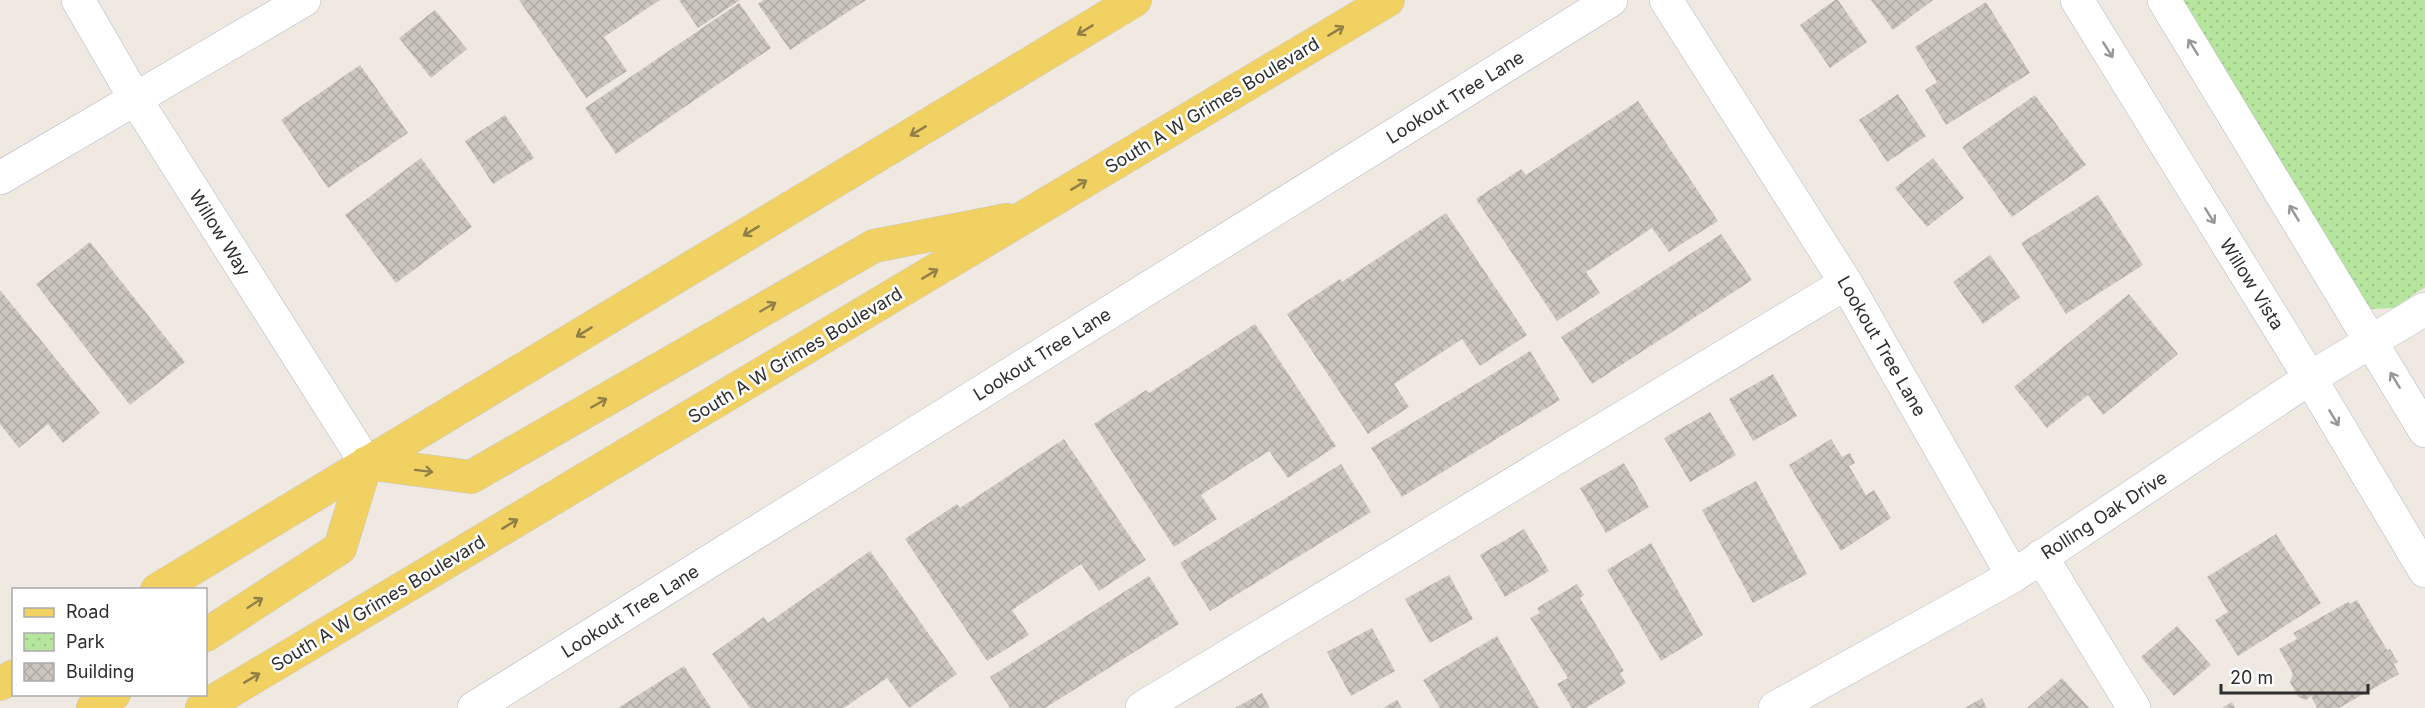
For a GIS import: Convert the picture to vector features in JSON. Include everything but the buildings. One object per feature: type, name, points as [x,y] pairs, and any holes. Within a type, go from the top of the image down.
[{"type":"main road","points":[[160,588],[1135,0]]},
{"type":"main road","name":"South A W Grimes Boulevard","points":[[202,708],[1388,0]]},
{"type":"main road","points":[[366,463],[471,477],[874,246],[1029,215]]},
{"type":"main road","points":[[207,634],[340,548],[366,463]]},
{"type":"main road","points":[[93,708],[111,696]]},
{"type":"street","name":"Willow Way","points":[[78,0],[136,100],[366,463]]},
{"type":"street","points":[[0,178],[304,0]]},
{"type":"street","name":"Lookout Tree Lane","points":[[474,708],[1611,0]]},
{"type":"street","name":"Lookout Tree Lane","points":[[1666,0],[1846,283],[2013,576]]},
{"type":"street","name":"Willow Vista","points":[[2077,0],[2310,378],[2425,571]]},
{"type":"street","points":[[2164,0],[2425,430]]},
{"type":"street","points":[[1142,708],[1846,283]]},
{"type":"street","name":"Rolling Oak Drive","points":[[1775,708],[2013,576],[2310,378],[2425,309]]},
{"type":"street","points":[[2041,556],[2134,708]]},
{"type":"green space","points":[[2181,0],[2425,0],[2425,287],[2394,308],[2372,309],[2357,297]]}]
